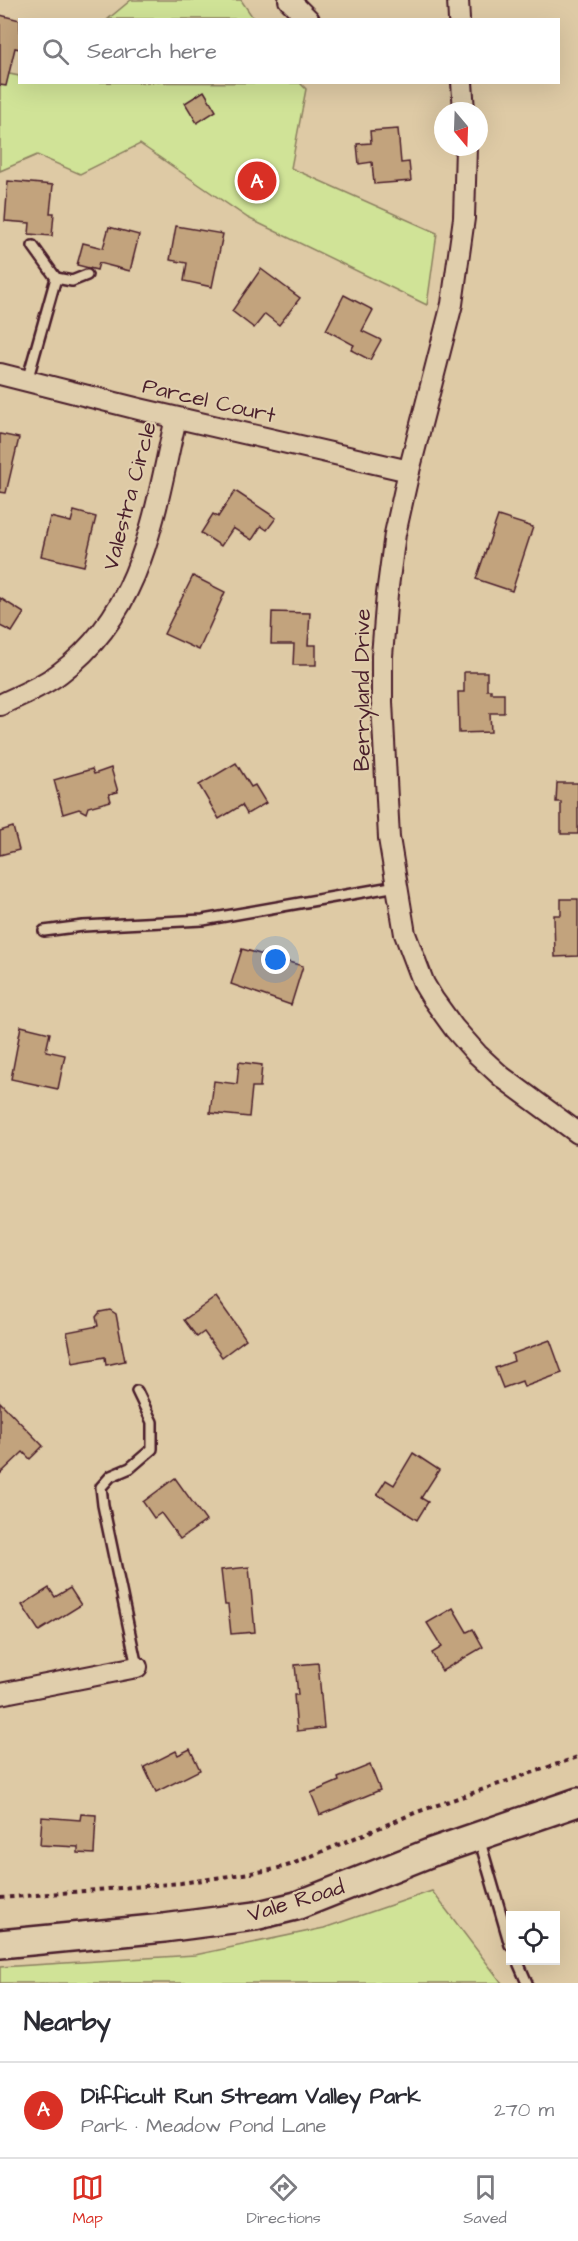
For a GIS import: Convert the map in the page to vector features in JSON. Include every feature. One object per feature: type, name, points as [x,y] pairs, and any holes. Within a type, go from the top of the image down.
[{"type":"main road","name":"Vale Road","points":[[0,1944],[164,1929],[255,1916],[296,1906],[479,1836],[578,1802]]},
{"type":"street","points":[[289,0],[295,9],[306,18]]},
{"type":"street","points":[[458,0],[459,18]]},
{"type":"street","points":[[462,84],[463,102]]},
{"type":"street","name":"Berryland Drive","points":[[466,156],[464,218],[452,304],[409,471],[392,554],[382,656],[389,838],[405,934],[424,984],[454,1028],[477,1054],[502,1077],[578,1133]]},
{"type":"street","name":"Parcel Court","points":[[0,374],[176,418],[409,471]]},
{"type":"street","name":"Valestra Circle","points":[[0,705],[34,689],[60,673],[103,633],[121,605],[136,575],[147,543],[176,418]]},
{"type":"street","points":[[0,1694],[137,1667]]},
{"type":"lane","points":[[33,246],[56,279],[72,281],[87,275]]},
{"type":"lane","points":[[27,381],[56,279]]},
{"type":"lane","points":[[44,931],[83,926],[203,920],[397,886]]},
{"type":"lane","points":[[137,1391],[152,1422],[152,1449],[130,1468],[111,1476],[101,1487],[137,1667]]},
{"type":"lane","points":[[479,1836],[506,1931]]},
{"type":"lane","points":[[519,1965],[527,1983]]},
{"type":"path","points":[[0,1898],[181,1883],[271,1870],[290,1865],[417,1812],[578,1757]]},
{"type":"green space","points":[[131,0],[241,0],[253,18],[109,18]]},
{"type":"green space","points":[[0,72],[18,76],[18,84],[301,84],[306,89],[291,168],[437,233],[427,305],[248,218],[140,144],[80,174],[37,155],[0,171]]},
{"type":"green space","points":[[432,1891],[502,1983],[0,1983],[0,1967],[195,1955],[324,1928]]},
{"type":"building","points":[[0,15],[18,20],[18,49],[15,48],[6,86],[0,85]]},
{"type":"building","points":[[204,91],[216,111],[197,123],[185,103]]},
{"type":"building","points":[[398,129],[401,163],[409,162],[411,181],[374,184],[372,162],[359,164],[357,144],[371,143],[370,131]]},
{"type":"building","points":[[8,181],[53,185],[50,213],[54,213],[52,236],[29,234],[30,223],[5,221]]},
{"type":"building","points":[[176,226],[223,234],[212,287],[184,281],[187,263],[170,260]]},
{"type":"building","points":[[109,227],[139,235],[130,271],[99,263],[97,270],[77,265],[83,243],[103,248]]},
{"type":"building","points":[[261,269],[300,298],[279,325],[265,314],[254,328],[232,311]]},
{"type":"building","points":[[344,295],[373,310],[362,331],[381,340],[370,360],[351,350],[354,345],[326,330]]},
{"type":"building","points":[[0,434],[19,438],[6,493],[0,492]]},
{"type":"building","points":[[235,491],[276,518],[267,530],[261,526],[252,540],[233,528],[221,546],[201,533],[213,514],[218,517]]},
{"type":"building","points":[[74,511],[96,517],[84,566],[41,556],[50,517],[71,522]]},
{"type":"building","points":[[498,516],[533,527],[512,591],[476,579]]},
{"type":"building","points":[[193,576],[225,592],[199,650],[164,634]]},
{"type":"building","points":[[0,598],[24,613],[12,632],[0,626]]},
{"type":"building","points":[[272,612],[310,613],[308,645],[316,645],[316,665],[293,665],[294,644],[271,644]]},
{"type":"building","points":[[464,672],[487,672],[487,690],[491,690],[491,693],[504,693],[504,713],[490,713],[491,732],[459,733],[458,692],[464,692]]},
{"type":"building","points":[[236,763],[251,787],[255,785],[266,803],[247,814],[242,805],[219,819],[199,785]]},
{"type":"building","points":[[111,768],[118,792],[109,794],[111,801],[88,807],[86,813],[79,809],[63,814],[54,780],[92,769],[94,774]]},
{"type":"building","points":[[557,783],[578,783],[578,834],[561,834],[561,802],[556,802]]},
{"type":"building","points":[[13,827],[19,850],[0,855],[0,831]]},
{"type":"building","points":[[561,899],[578,899],[578,956],[555,957],[554,915],[561,915]]},
{"type":"building","points":[[242,949],[303,966],[291,1005],[231,984]]},
{"type":"building","points":[[21,1026],[50,1033],[46,1051],[65,1055],[58,1089],[11,1079]]},
{"type":"building","points":[[239,1062],[262,1065],[260,1087],[252,1087],[249,1117],[210,1113],[214,1081],[237,1084]]},
{"type":"building","points":[[216,1297],[246,1339],[222,1357],[204,1332],[197,1337],[184,1320]]},
{"type":"building","points":[[110,1310],[116,1314],[125,1361],[106,1365],[105,1357],[73,1363],[67,1332],[98,1326],[96,1317],[100,1312]]},
{"type":"building","points":[[550,1340],[562,1373],[524,1387],[522,1381],[503,1388],[495,1368],[514,1361],[512,1354]]},
{"type":"building","points":[[0,1402],[43,1446],[30,1459],[23,1452],[0,1474]]},
{"type":"building","points":[[413,1453],[439,1470],[421,1498],[428,1502],[417,1520],[377,1494],[386,1480],[394,1485]]},
{"type":"building","points":[[175,1478],[206,1521],[180,1539],[161,1513],[154,1518],[143,1502]]},
{"type":"building","points":[[249,1567],[255,1632],[231,1634],[221,1570]]},
{"type":"building","points":[[49,1588],[55,1597],[70,1588],[81,1605],[39,1631],[22,1605]]},
{"type":"building","points":[[453,1608],[467,1632],[473,1629],[483,1647],[442,1671],[432,1653],[442,1647],[427,1623]]},
{"type":"building","points":[[318,1663],[324,1728],[297,1731],[294,1695],[298,1695],[295,1665]]},
{"type":"building","points":[[190,1749],[200,1770],[156,1792],[144,1767],[176,1751],[178,1755]]},
{"type":"building","points":[[370,1765],[380,1790],[320,1815],[311,1793],[339,1781],[338,1778]]},
{"type":"building","points":[[81,1814],[96,1815],[94,1854],[78,1853],[78,1847],[40,1845],[42,1817],[80,1820]]},
{"type":"place","name":"Difficult Run Stream Valley Park","points":[[257,181]]}]
